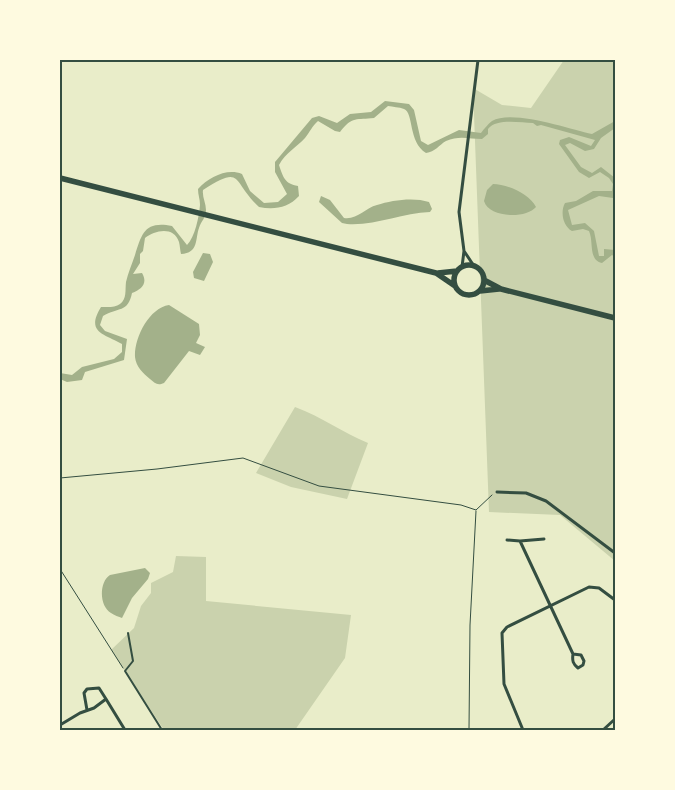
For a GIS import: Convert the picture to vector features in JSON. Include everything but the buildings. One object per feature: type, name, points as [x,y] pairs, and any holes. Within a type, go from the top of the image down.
[{"type":"main road","points":[[60,178],[436,273],[465,295],[480,291],[501,290],[615,318]]},
{"type":"main road","points":[[436,273],[474,266],[481,271],[484,280],[480,291]]},
{"type":"main road","points":[[455,286],[454,278],[460,269]]},
{"type":"main road","points":[[484,280],[501,290]]},
{"type":"street","points":[[460,269],[464,251],[458,212],[478,60]]},
{"type":"street","points":[[464,251],[474,266]]},
{"type":"street","points":[[497,492],[526,494],[546,501],[615,553]]},
{"type":"street","points":[[507,540],[544,539]]},
{"type":"street","points":[[520,541],[573,654],[572,660],[574,665],[578,668],[584,661],[581,655],[573,654]]},
{"type":"street","points":[[523,730],[504,684],[502,633],[507,627],[589,587],[598,588],[615,600]]},
{"type":"street","points":[[87,710],[83,698],[87,689],[99,688],[125,730]]},
{"type":"street","points":[[60,725],[94,708],[106,699]]},
{"type":"street","points":[[603,730],[608,729],[615,719]]},
{"type":"lane","points":[[128,633],[133,661],[124,671],[162,730]]},
{"type":"path","points":[[60,478],[156,470],[243,458],[319,486],[461,505],[476,510]]},
{"type":"path","points":[[469,730],[470,625],[476,510],[488,497],[497,492]]},
{"type":"path","points":[[60,569],[124,671]]},
{"type":"shaded area","points":[[564,60],[615,60],[615,561],[560,515],[489,512],[473,88],[502,105],[531,108]]},
{"type":"shaded area","points":[[385,101],[409,104],[414,110],[421,141],[428,145],[459,130],[481,133],[492,121],[501,118],[513,117],[541,121],[592,134],[615,121],[615,128],[601,138],[594,149],[585,151],[570,143],[565,145],[581,167],[592,173],[601,167],[615,178],[613,198],[599,196],[568,210],[572,225],[585,223],[594,231],[599,256],[604,256],[604,249],[615,250],[615,257],[612,255],[602,263],[598,261],[593,254],[589,231],[583,229],[572,231],[566,226],[563,218],[565,203],[576,201],[593,191],[612,191],[613,184],[609,178],[600,172],[589,178],[579,172],[559,144],[560,140],[569,137],[591,146],[595,140],[541,125],[537,126],[533,123],[503,122],[497,123],[488,129],[488,134],[482,139],[451,139],[426,153],[416,142],[409,116],[402,108],[388,106],[374,118],[359,119],[348,123],[340,132],[318,121],[305,138],[288,153],[279,165],[285,179],[290,184],[298,186],[299,196],[295,200],[285,206],[275,208],[259,207],[236,179],[231,177],[225,178],[203,190],[206,213],[199,228],[194,248],[191,251],[181,254],[179,242],[173,233],[164,231],[154,233],[145,238],[143,251],[140,254],[140,263],[133,274],[142,273],[144,277],[143,285],[139,290],[132,293],[125,307],[103,316],[100,325],[105,331],[127,339],[124,360],[85,372],[82,380],[67,382],[60,379],[60,373],[72,375],[82,367],[114,359],[122,352],[122,344],[99,332],[95,322],[101,307],[116,306],[124,300],[128,275],[140,240],[146,230],[156,225],[172,226],[187,245],[194,232],[199,215],[198,189],[213,177],[224,173],[236,172],[242,174],[250,191],[264,203],[278,202],[287,194],[275,172],[275,162],[312,118],[319,116],[337,123],[350,114],[371,112]]},
{"type":"shaded area","points":[[493,184],[499,184],[518,191],[529,198],[536,207],[524,214],[516,215],[500,214],[493,211],[487,207],[484,201],[487,190]]},
{"type":"shaded area","points":[[321,196],[330,200],[344,218],[357,216],[377,205],[403,200],[423,200],[429,202],[432,209],[430,212],[368,223],[347,224],[342,223],[319,202]]},
{"type":"shaded area","points":[[203,253],[210,254],[213,262],[204,281],[194,278],[193,272]]},
{"type":"shaded area","points":[[169,305],[199,324],[200,335],[196,343],[205,347],[200,355],[189,351],[164,383],[158,384],[147,377],[138,367],[135,349],[140,333],[149,318],[162,307]]},
{"type":"shaded area","points":[[295,407],[368,443],[347,499],[291,487],[256,473]]},
{"type":"shaded area","points":[[176,556],[206,557],[206,601],[351,615],[345,658],[295,730],[164,730],[111,650],[134,628],[141,606],[151,593],[151,583],[173,572]]},
{"type":"shaded area","points":[[145,568],[150,573],[148,579],[132,598],[122,618],[107,610],[102,594],[106,578],[110,575]]}]
